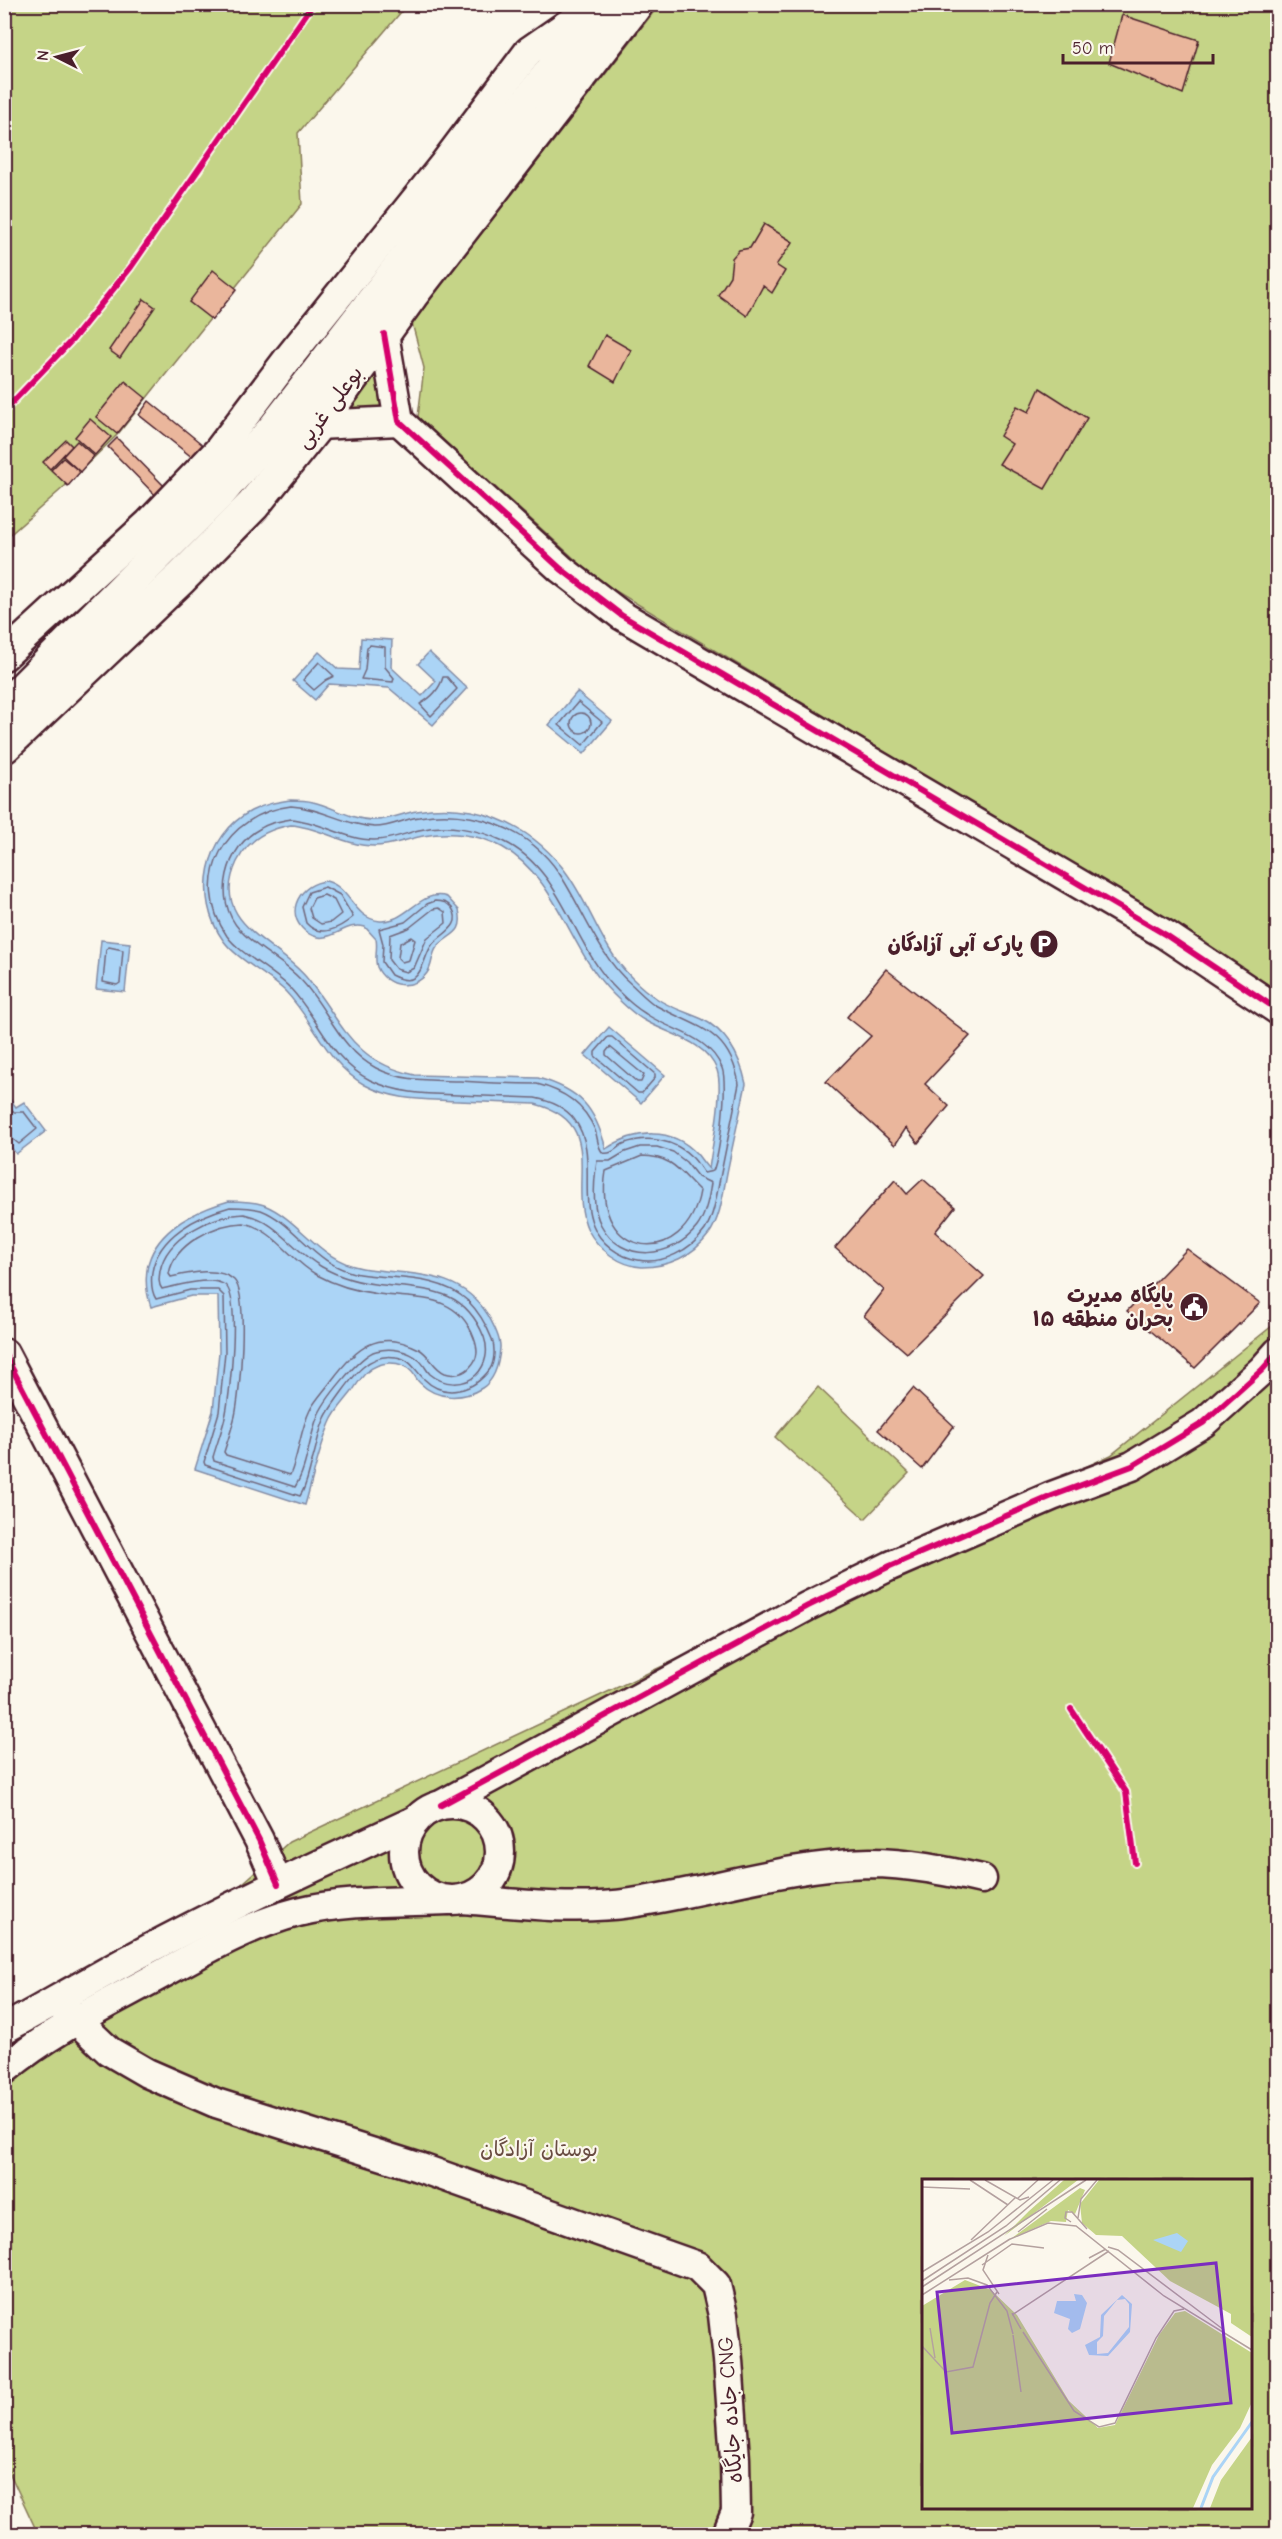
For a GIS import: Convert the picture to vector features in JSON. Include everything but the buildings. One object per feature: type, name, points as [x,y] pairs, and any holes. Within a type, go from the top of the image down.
[{"type":"main road","name":"بوعلی غربی","points":[[4,708],[210,502],[274,429],[604,4]]},
{"type":"main road","name":"بوعلی غربی","points":[[4,746],[181,578],[254,505],[317,425],[411,295],[636,4]]},
{"type":"street","points":[[4,656],[149,523],[218,451],[297,347],[444,164],[529,51],[597,4]]},
{"type":"street","points":[[384,334],[399,421],[561,568],[621,615],[1166,935],[1278,1010]]},
{"type":"street","points":[[317,425],[399,421]]},
{"type":"street","points":[[982,1879],[933,1868],[870,1863],[808,1869],[630,1903],[552,1906],[434,1897],[421,1889],[411,1877],[405,1863],[404,1848],[408,1833],[427,1811],[808,1606],[912,1557],[1052,1496],[1132,1466],[1203,1424],[1262,1370],[1278,1352]]},
{"type":"street","points":[[4,1353],[259,1840],[278,1884]]},
{"type":"street","points":[[4,2029],[66,2011],[240,1932],[297,1912],[352,1902],[455,1900],[477,1893],[489,1884],[496,1871],[500,1856],[499,1841],[493,1827],[483,1815],[463,1806],[441,1805]]},
{"type":"street","points":[[4,2070],[66,2011],[92,1980],[278,1884],[416,1821]]},
{"type":"street","name":"جاده جایگاه CNG","points":[[66,2011],[109,2051],[147,2073],[216,2103],[418,2167],[697,2266],[716,2285],[723,2315],[735,2458],[736,2512],[727,2535]]},
{"type":"green space","points":[[5,5],[407,5],[298,133],[302,204],[118,434],[65,486],[5,539]]},
{"type":"green space","points":[[659,5],[1277,5],[1277,1001],[901,762],[599,581],[418,417],[424,368],[412,323]]},
{"type":"green space","points":[[379,365],[378,382],[389,413],[375,408],[347,408]]},
{"type":"green space","name":"بوستان آزادگان","points":[[1277,1322],[1277,2534],[38,2534],[5,2463],[5,2095],[37,2050],[70,2037],[289,1842],[1111,1455]]},
{"type":"green space","points":[[818,1387],[909,1473],[865,1519],[775,1437]]},
{"type":"water","points":[[361,638],[392,640],[391,667],[422,696],[436,681],[418,664],[429,652],[467,688],[433,725],[389,688],[329,684],[315,700],[293,681],[319,652],[338,669],[359,670]]},
{"type":"water","points":[[577,692],[612,721],[584,754],[549,725]]},
{"type":"water","points":[[285,801],[310,801],[358,818],[373,820],[417,811],[458,809],[478,813],[516,827],[532,838],[562,867],[580,894],[611,952],[632,978],[661,1001],[711,1024],[726,1038],[740,1064],[746,1084],[719,1213],[703,1242],[679,1259],[661,1265],[642,1267],[618,1260],[598,1244],[588,1230],[582,1212],[581,1157],[578,1140],[571,1125],[558,1113],[535,1104],[399,1097],[365,1085],[341,1066],[286,992],[244,960],[223,940],[208,906],[208,869],[223,835],[235,822],[251,811]],"holes":[[[291,825],[302,826],[353,843],[374,846],[433,835],[474,836],[502,847],[521,861],[551,896],[585,957],[613,994],[640,1018],[685,1039],[704,1052],[711,1060],[717,1070],[719,1091],[709,1169],[687,1145],[665,1135],[641,1135],[606,1149],[597,1122],[584,1102],[565,1088],[553,1083],[538,1078],[415,1075],[393,1069],[362,1050],[350,1038],[306,977],[249,929],[238,916],[231,901],[230,883],[237,862],[247,847],[266,832]]]},
{"type":"water","points":[[326,881],[341,889],[357,909],[371,919],[390,920],[421,901],[437,896],[447,897],[459,910],[460,924],[455,933],[437,947],[429,970],[421,979],[408,985],[393,983],[381,974],[377,967],[376,939],[365,927],[350,927],[321,937],[313,936],[305,931],[299,923],[295,915],[298,900],[309,887]]},
{"type":"water","points":[[101,940],[130,943],[125,992],[96,989]]},
{"type":"water","points":[[609,1027],[665,1075],[641,1103],[585,1055]]},
{"type":"water","points":[[5,1093],[16,1107],[24,1102],[46,1131],[16,1154],[5,1139],[5,1117],[8,1114],[5,1110]]},
{"type":"water","points":[[229,1201],[264,1205],[289,1220],[322,1249],[347,1264],[432,1277],[462,1289],[476,1300],[488,1315],[498,1336],[500,1344],[496,1371],[486,1385],[475,1392],[450,1396],[427,1389],[412,1372],[402,1365],[390,1363],[372,1368],[363,1376],[332,1419],[319,1453],[305,1505],[195,1469],[213,1411],[219,1352],[218,1296],[191,1296],[151,1307],[146,1286],[147,1267],[153,1251],[176,1225],[192,1215]]},
{"type":"cycle path","points":[[4,411],[72,340],[131,267],[313,4]]},
{"type":"cycle path","points":[[384,334],[399,421],[561,569],[621,615],[1166,935],[1278,1010]]},
{"type":"cycle path","points":[[441,1805],[808,1606],[890,1566],[1052,1496],[1132,1466],[1203,1423],[1262,1370],[1278,1352]]},
{"type":"cycle path","points":[[4,1353],[259,1840],[278,1884]]},
{"type":"cycle path","points":[[1071,1709],[1126,1792],[1135,1863]]},
{"type":"place","name":"پارک آبی آزادگان","points":[[1044,944]]},
{"type":"place","name":"پایگاه مدیرت بحران منطقه ۱۵","points":[[1194,1307]]}]
